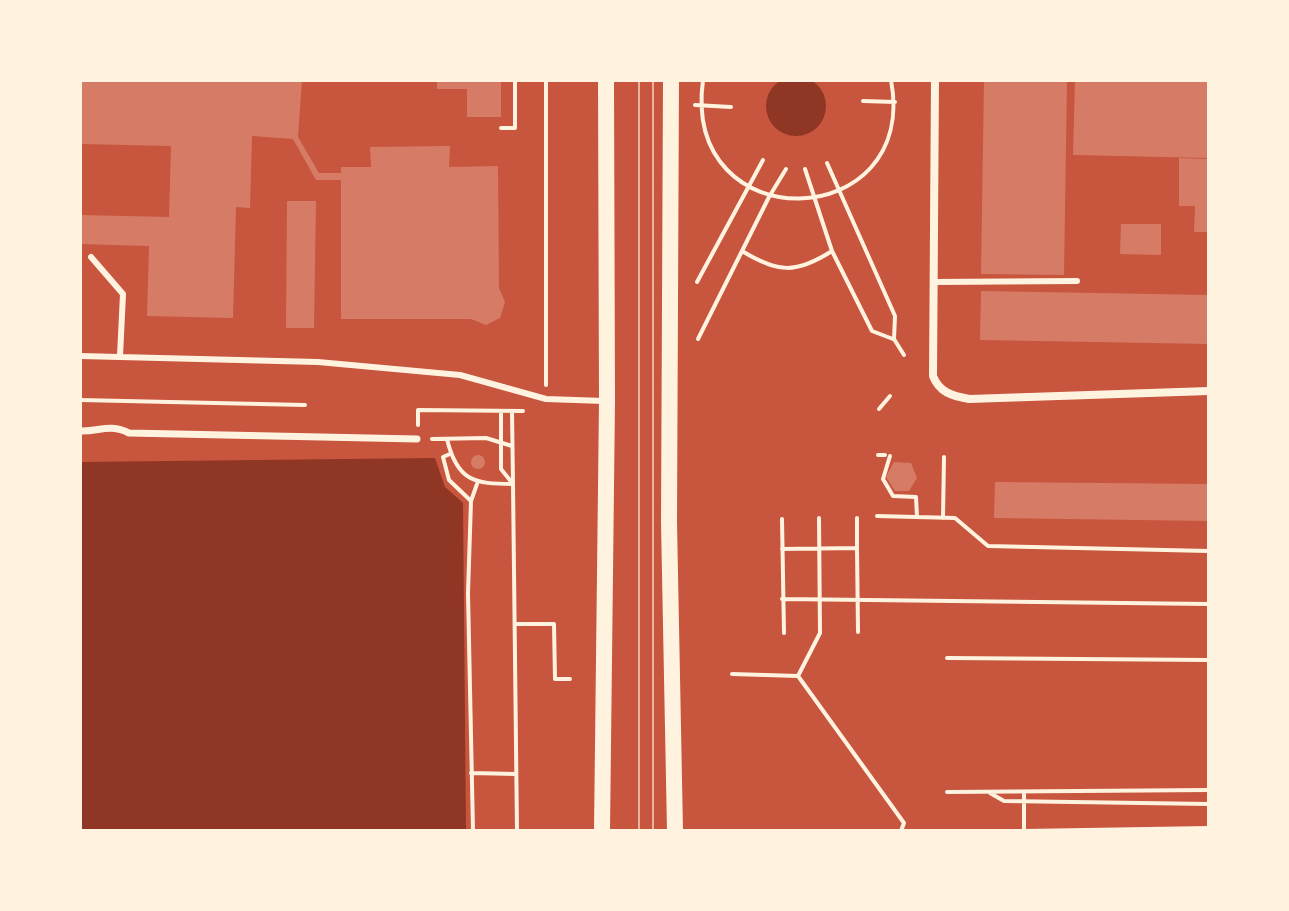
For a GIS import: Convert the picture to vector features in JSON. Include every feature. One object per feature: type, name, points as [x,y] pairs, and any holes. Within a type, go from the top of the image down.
[{"type":"main road","points":[[602,831],[607,401],[606,80]]},
{"type":"main road","points":[[671,80],[669,522],[675,829]]},
{"type":"street","points":[[935,80],[933,376],[937,386],[945,392],[969,399],[1209,391]]},
{"type":"street","points":[[80,431],[91,431],[100,426],[117,427],[129,433],[417,439]]},
{"type":"lane","points":[[91,257],[123,294],[120,356]]},
{"type":"lane","points":[[933,282],[1077,281]]},
{"type":"lane","points":[[80,356],[349,365],[460,375],[546,399],[607,401]]},
{"type":"path","points":[[501,128],[515,128],[515,80]]},
{"type":"path","points":[[546,80],[546,360]]},
{"type":"path","points":[[703,80],[698,105],[711,146],[721,165],[746,186],[769,197],[814,200],[838,192],[863,176],[881,154],[892,127],[895,102],[891,80]]},
{"type":"path","points":[[863,101],[895,102]]},
{"type":"path","points":[[698,105],[731,107]]},
{"type":"path","points":[[697,282],[746,186],[763,160]]},
{"type":"path","points":[[827,163],[895,316],[894,339],[904,355]]},
{"type":"path","points":[[698,339],[786,169]]},
{"type":"path","points":[[805,169],[832,251],[872,331],[894,339]]},
{"type":"path","points":[[742,251],[769,268],[807,268],[832,251]]},
{"type":"path","points":[[879,409],[890,396]]},
{"type":"path","points":[[80,400],[305,405]]},
{"type":"path","points":[[418,410],[535,411]]},
{"type":"path","points":[[501,411],[501,469],[513,484]]},
{"type":"path","points":[[512,411],[517,831]]},
{"type":"path","points":[[432,439],[486,438],[501,446],[512,446]]},
{"type":"path","points":[[447,439],[450,454],[461,472],[477,484],[513,484]]},
{"type":"path","points":[[450,454],[443,457],[449,480],[471,501]]},
{"type":"path","points":[[878,455],[888,456],[883,479],[893,496],[916,497],[917,517]]},
{"type":"path","points":[[943,518],[944,457]]},
{"type":"path","points":[[473,831],[471,501],[477,484]]},
{"type":"path","points":[[877,516],[955,518],[988,546],[1209,551]]},
{"type":"path","points":[[798,676],[819,640],[819,518]]},
{"type":"path","points":[[857,518],[858,632]]},
{"type":"path","points":[[782,519],[784,633]]},
{"type":"path","points":[[782,549],[857,548]]},
{"type":"path","points":[[782,599],[1209,604]]},
{"type":"path","points":[[515,624],[554,624],[555,679],[570,679]]},
{"type":"path","points":[[947,658],[1209,660]]},
{"type":"path","points":[[732,674],[798,676]]},
{"type":"path","points":[[798,676],[904,823],[901,831]]},
{"type":"path","points":[[471,773],[516,774]]},
{"type":"path","points":[[947,792],[1209,790]]},
{"type":"path","points":[[988,792],[1004,801],[1209,804]]},
{"type":"path","points":[[1024,793],[1024,831],[1209,828]]},
{"type":"shaded area","points":[[796,76],[817,85],[826,106],[817,127],[796,136],[775,127],[766,106],[775,85]]},
{"type":"shaded area","points":[[435,458],[445,487],[463,503],[466,831],[80,831],[80,462]]},
{"type":"building","points":[[80,80],[302,80],[298,137],[319,173],[341,173],[341,167],[371,167],[370,147],[450,146],[449,167],[498,166],[499,288],[505,302],[500,318],[486,325],[471,319],[341,319],[341,180],[316,180],[293,139],[252,136],[250,208],[236,207],[233,318],[147,316],[149,246],[80,244],[80,215],[169,217],[171,146],[80,144]]},
{"type":"building","points":[[437,80],[501,80],[501,117],[467,117],[467,89],[437,89]]},
{"type":"building","points":[[984,80],[1067,80],[1064,275],[981,274]]},
{"type":"building","points":[[1075,80],[1209,80],[1209,158],[1073,155]]},
{"type":"building","points":[[1179,158],[1209,159],[1209,232],[1194,232],[1195,206],[1179,206]]},
{"type":"building","points":[[287,201],[316,201],[314,328],[286,328]]},
{"type":"building","points":[[1121,224],[1161,224],[1161,255],[1120,254]]},
{"type":"building","points":[[981,291],[1209,295],[1209,344],[980,340]]},
{"type":"building","points":[[478,455],[485,462],[478,469],[471,462]]},
{"type":"building","points":[[894,462],[911,463],[917,478],[909,491],[895,491],[886,477]]},
{"type":"building","points":[[995,482],[1209,484],[1209,521],[994,518]]},
{"type":"tram line","points":[[639,80],[639,831]]},
{"type":"tram line","points":[[653,80],[653,831]]}]
